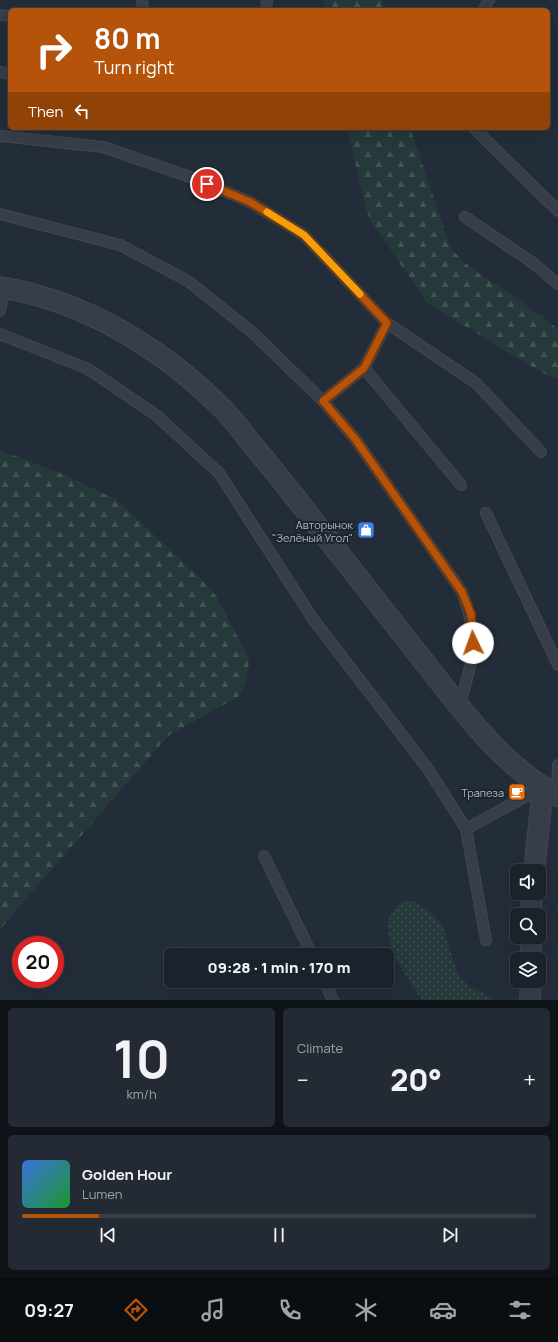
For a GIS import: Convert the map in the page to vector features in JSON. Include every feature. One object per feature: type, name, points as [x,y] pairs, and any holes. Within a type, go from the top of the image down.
[{"type":"street","points":[[2,287],[64,304],[120,329],[154,351],[186,376],[225,411],[285,484],[459,706],[497,748],[518,768],[553,793],[536,864]]},
{"type":"street","points":[[530,1000],[531,988]]},
{"type":"lane","points":[[476,130],[558,211]]},
{"type":"lane","points":[[0,136],[103,147],[193,178],[250,202],[304,235],[387,323],[476,383],[541,452]]},
{"type":"lane","points":[[0,214],[120,245],[188,281],[252,332],[323,401],[356,440],[462,592],[471,614],[474,632],[473,655],[459,706]]},
{"type":"lane","points":[[465,217],[533,263],[558,284]]},
{"type":"lane","points":[[0,311],[2,287]]},
{"type":"lane","points":[[323,401],[364,368],[387,323]]},
{"type":"lane","points":[[0,334],[88,368],[156,415],[219,473],[313,620],[428,769],[466,829],[486,940]]},
{"type":"lane","points":[[364,368],[461,485]]},
{"type":"lane","points":[[486,513],[558,665]]},
{"type":"lane","points":[[466,829],[553,793],[558,766]]},
{"type":"lane","points":[[264,856],[309,948]]},
{"type":"lane","points":[[327,988],[333,1000]]},
{"type":"green space","points":[[323,0],[382,0],[382,8],[325,8]]},
{"type":"green space","points":[[347,130],[411,130],[450,246],[462,260],[474,270],[524,303],[558,329],[558,379],[542,373],[427,303],[371,221],[365,206]]},
{"type":"green space","points":[[0,450],[58,472],[116,499],[201,579],[217,597],[249,659],[247,680],[238,697],[168,736],[0,929]]},
{"type":"green space","points":[[413,901],[433,914],[444,929],[457,973],[467,984],[494,1000],[423,1000],[404,973],[389,938],[389,918],[400,902]]},
{"type":"slow traffic","points":[[267,212],[304,235],[360,294]]},
{"type":"place","name":"Авторынок \"Зелёный Угол\"","points":[[366,530]]},
{"type":"place","name":"Трапеза","points":[[517,792]]},
{"type":"route","points":[[207,184],[250,202],[304,235],[387,323],[364,368],[323,401],[356,440],[462,592],[471,614],[474,632],[473,643]]}]
